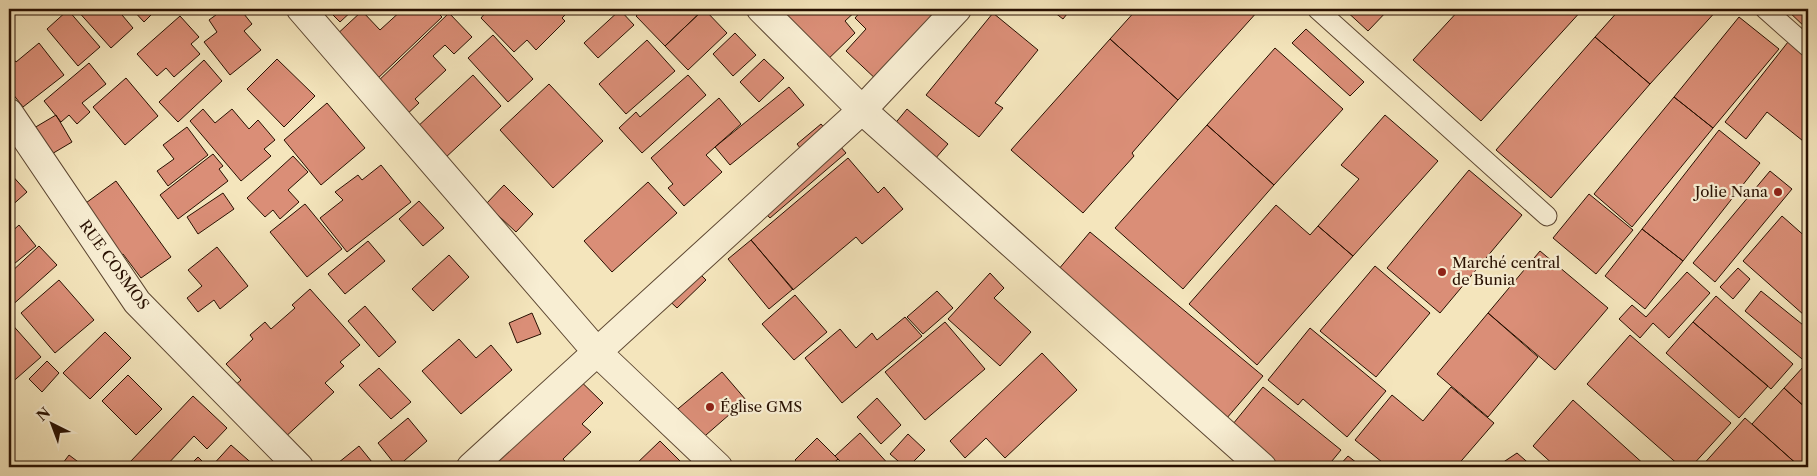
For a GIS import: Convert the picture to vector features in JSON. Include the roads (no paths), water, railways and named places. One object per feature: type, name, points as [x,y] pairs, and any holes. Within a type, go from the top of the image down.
[{"type":"street","points":[[301,9],[597,352],[718,467]]},
{"type":"street","points":[[761,9],[862,110],[1262,467]]},
{"type":"street","points":[[471,467],[862,110],[957,9]]},
{"type":"street","name":"RUE COSMOS","points":[[9,113],[137,302],[299,467]]},
{"type":"lane","points":[[1317,9],[1548,216]]},
{"type":"lane","points":[[1765,9],[1808,47]]},
{"type":"place","name":"Jolie Nana","points":[[1778,192]]},
{"type":"place","name":"Marché central de Bunia","points":[[1442,272]]},
{"type":"place","name":"Église GMS","points":[[710,407]]}]
